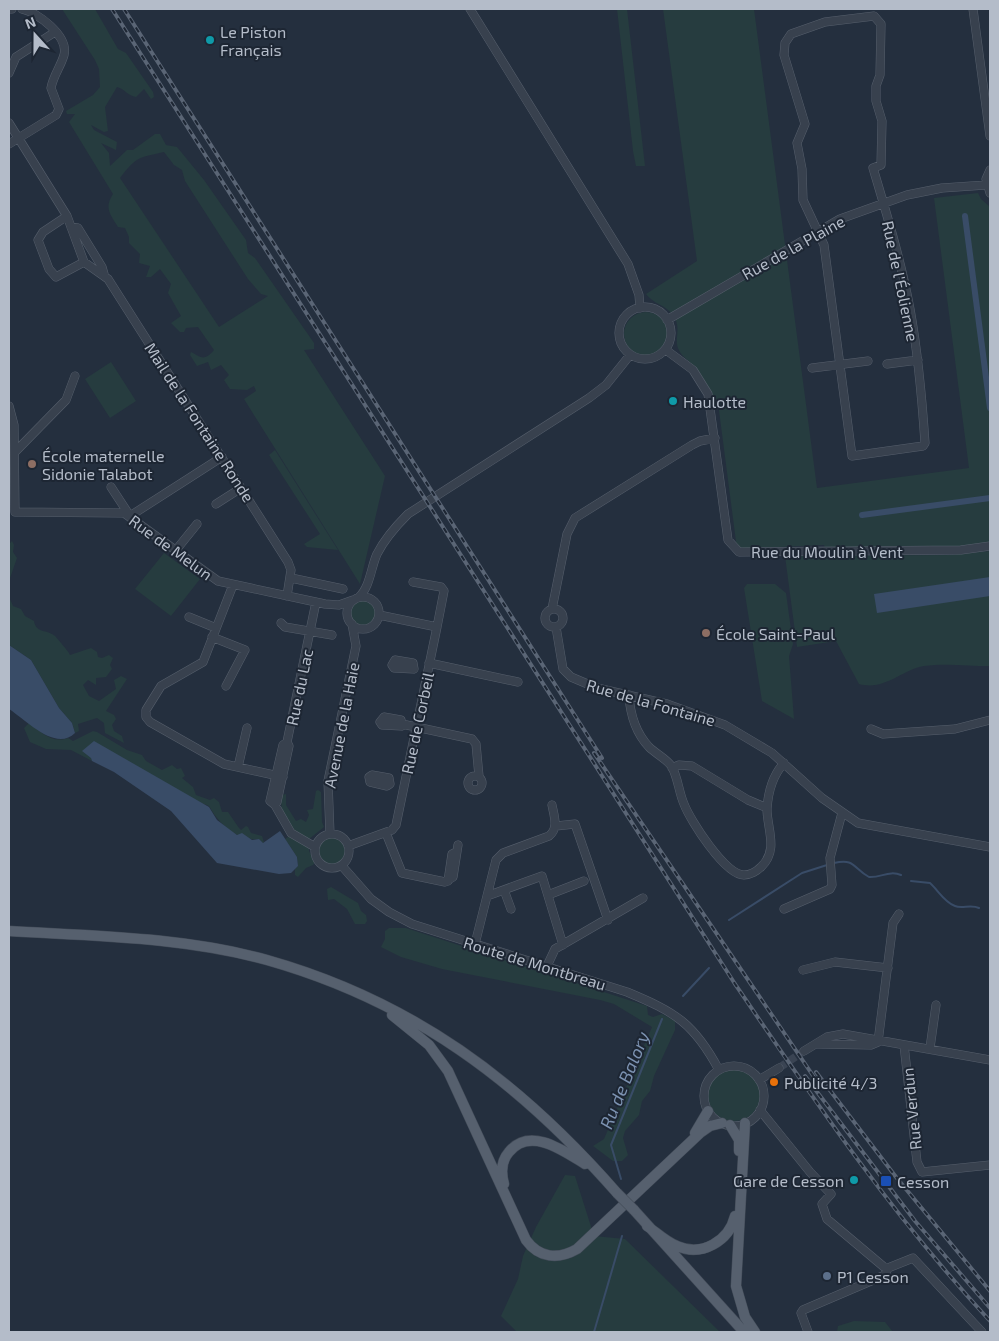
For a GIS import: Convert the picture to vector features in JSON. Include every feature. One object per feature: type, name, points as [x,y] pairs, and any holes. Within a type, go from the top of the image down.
[{"type":"main road","points":[[9,931],[143,940],[229,952],[266,960],[321,977],[400,1013],[452,1043],[491,1071],[524,1099],[596,1169],[744,1332]]},
{"type":"main road","points":[[355,992],[399,1019],[429,1045],[439,1057],[458,1090],[526,1240],[535,1250],[547,1256],[561,1256],[578,1249],[700,1133],[710,1126],[726,1124],[739,1140],[740,1159],[736,1213],[733,1225],[727,1233],[707,1248],[692,1249],[677,1246],[647,1226]]},
{"type":"main road","points":[[596,1169],[560,1148],[544,1142],[523,1141],[512,1148],[506,1155],[502,1175],[505,1186],[525,1232],[538,1248],[559,1253],[573,1248],[581,1242],[698,1132],[708,1111]]},
{"type":"main road","points":[[745,1123],[736,1286],[745,1317],[755,1332]]},
{"type":"street","points":[[9,144],[56,115],[59,109],[51,88],[65,50],[63,42],[56,32],[39,16],[22,9]]},
{"type":"street","points":[[470,9],[628,264],[637,288],[640,308]]},
{"type":"street","points":[[974,9],[990,136]]},
{"type":"street","name":"Rue de l'Éolienne","points":[[874,16],[878,18],[881,24],[880,75],[876,86],[876,102],[882,121],[881,165],[873,168],[882,202],[896,246],[918,360],[925,436],[923,446],[852,456],[824,245],[803,200],[802,169],[797,152],[797,143],[805,124],[784,55],[786,43],[791,34],[825,22],[874,16]]},
{"type":"street","points":[[9,73],[16,57],[56,32]]},
{"type":"street","points":[[9,123],[67,216],[84,262],[56,277],[49,269],[38,240],[44,232],[67,216]]},
{"type":"street","points":[[990,170],[986,185],[990,193]]},
{"type":"street","name":"Rue de la Plaine","points":[[667,320],[817,230],[882,202],[942,188],[986,185]]},
{"type":"street","points":[[71,227],[78,228],[102,267],[104,274]]},
{"type":"street","name":"Mail de la Fontaine Ronde","points":[[84,262],[104,274],[288,562],[291,578]]},
{"type":"street","points":[[640,308],[656,309],[667,320],[672,334],[666,350],[653,358],[645,360],[630,355],[620,341],[621,324],[632,311],[640,308]]},
{"type":"street","name":"Rue du Moulin à Vent","points":[[666,350],[693,370],[706,388],[715,438],[728,540],[739,552],[961,550],[990,546]]},
{"type":"street","points":[[377,555],[371,589],[378,606],[379,615],[375,623],[367,628],[359,628],[350,622],[348,608],[365,591],[377,555],[391,531],[408,514],[606,385],[630,355]]},
{"type":"street","name":"Rue de l'Éolienne","points":[[886,364],[918,360]]},
{"type":"street","points":[[812,368],[868,362]]},
{"type":"street","points":[[15,452],[66,400],[75,376]]},
{"type":"street","points":[[9,406],[14,425],[15,452],[12,514]]},
{"type":"street","points":[[552,609],[560,610],[563,615],[562,624],[556,627],[550,626],[545,620],[546,614],[552,609],[567,534],[575,518],[692,445],[715,438]]},
{"type":"street","points":[[112,487],[130,516],[222,457]]},
{"type":"street","points":[[216,504],[241,488]]},
{"type":"street","name":"Rue de Melun","points":[[12,514],[124,513],[218,581],[325,604],[339,605],[356,599]]},
{"type":"street","points":[[176,550],[197,524]]},
{"type":"street","points":[[287,596],[291,578],[342,589]]},
{"type":"street","name":"Rue de Corbeil","points":[[386,833],[396,825],[444,591],[441,587],[412,582]]},
{"type":"street","points":[[233,584],[203,662],[161,686],[146,710],[146,717],[150,722],[224,764],[279,776]]},
{"type":"street","points":[[356,599],[372,599],[378,606]]},
{"type":"street","name":"Rue du Lac","points":[[315,847],[292,833],[275,805],[277,802],[279,776],[289,746],[287,742],[316,602]]},
{"type":"street","name":"Rue de Melun","points":[[325,604],[342,611],[350,622]]},
{"type":"street","points":[[379,615],[436,627]]},
{"type":"street","points":[[189,617],[216,628]]},
{"type":"street","name":"Avenue de la Haie","points":[[350,622],[356,646]]},
{"type":"street","points":[[281,623],[285,627],[332,635]]},
{"type":"street","name":"Rue de la Fontaine","points":[[556,627],[563,669],[567,675],[584,684],[667,704],[726,725],[761,745],[842,813],[865,826],[990,847]]},
{"type":"street","name":"Avenue de la Haie","points":[[330,834],[328,781],[356,646],[367,628]]},
{"type":"street","points":[[212,637],[245,650],[226,686]]},
{"type":"street","points":[[414,668],[428,667],[518,682]]},
{"type":"street","points":[[629,695],[630,710],[637,728],[648,746],[672,768],[684,806],[701,833],[718,856],[734,871],[743,875],[753,873],[767,860],[772,843],[768,808],[770,788],[778,770],[784,763]]},
{"type":"street","points":[[871,730],[883,734],[955,729],[990,720]]},
{"type":"street","points":[[402,724],[472,739],[476,744],[479,776]]},
{"type":"street","points":[[238,767],[246,728]]},
{"type":"street","points":[[672,768],[679,765],[692,766],[748,800],[768,808]]},
{"type":"street","points":[[390,782],[404,785]]},
{"type":"street","points":[[475,944],[496,860],[503,853],[549,836],[554,832],[556,826],[552,804]]},
{"type":"street","points":[[784,909],[830,890],[832,885],[830,858],[842,813]]},
{"type":"street","points":[[556,826],[575,824],[608,920]]},
{"type":"street","points":[[348,846],[386,833],[402,873],[448,881],[454,878],[458,855],[457,848]]},
{"type":"street","points":[[330,834],[339,836],[348,846],[348,857],[342,866],[332,869],[323,866],[317,860],[315,847],[322,837],[330,834]]},
{"type":"street","name":"Route de Montbreau","points":[[342,866],[371,899],[389,912],[412,924],[627,992],[662,1006],[682,1020],[697,1034],[719,1070]]},
{"type":"street","points":[[487,896],[542,876],[563,945]]},
{"type":"street","points":[[548,895],[584,881]]},
{"type":"street","points":[[504,890],[511,909]]},
{"type":"street","points":[[547,966],[551,954],[563,945],[643,898]]},
{"type":"street","points":[[878,1042],[893,923],[899,914]]},
{"type":"street","points":[[803,970],[835,962],[888,968]]},
{"type":"street","points":[[930,1048],[936,1004]]},
{"type":"street","points":[[804,1051],[818,1044],[871,1045],[878,1042],[930,1048],[990,1060]]},
{"type":"street","name":"Rue Verdun","points":[[904,1044],[917,1162],[922,1172],[990,1165]]},
{"type":"street","points":[[733,1066],[746,1068],[759,1080],[764,1095],[760,1110],[745,1123],[726,1124],[708,1111],[705,1102],[707,1084],[719,1070],[733,1066]]},
{"type":"street","points":[[759,1080],[779,1068]]},
{"type":"street","points":[[760,1110],[810,1172],[832,1194],[822,1204],[827,1219],[888,1268]]},
{"type":"street","points":[[808,1332],[801,1313],[803,1310],[885,1275],[888,1268],[913,1258],[982,1332]]},
{"type":"green space","points":[[62,9],[95,9],[118,49],[126,53],[153,92],[154,97],[151,99],[144,89],[136,97],[117,87],[105,107],[108,131],[104,132],[91,125],[94,130],[117,142],[116,150],[101,143],[109,153],[110,166],[127,150],[133,150],[155,134],[160,134],[166,145],[177,147],[204,180],[246,240],[248,253],[255,258],[314,343],[314,349],[304,350],[385,476],[360,584],[244,399],[256,391],[254,386],[247,390],[230,389],[224,380],[229,375],[221,365],[211,370],[208,362],[197,366],[190,355],[191,352],[200,357],[205,357],[214,350],[198,327],[186,328],[184,332],[180,332],[171,323],[181,316],[168,293],[171,284],[160,269],[151,277],[146,277],[150,266],[139,263],[140,254],[129,243],[129,237],[125,228],[118,227],[111,215],[109,203],[113,194],[69,122],[75,114],[67,114],[66,111],[93,95],[100,87],[99,69]],"holes":[[[164,152],[174,165],[182,170],[185,181],[248,279],[261,294],[268,296],[219,327],[120,178],[139,159]]]},
{"type":"green space","points":[[617,9],[627,9],[645,166],[636,166],[633,151]]},
{"type":"green space","points":[[663,9],[754,9],[817,488],[969,468],[934,198],[978,193],[981,199],[990,207],[990,543],[969,547],[825,548],[824,545],[737,549],[718,403],[699,372],[680,351],[677,344],[677,324],[673,315],[646,294],[697,261]]},
{"type":"green space","points":[[650,312],[662,318],[667,325],[667,343],[662,350],[655,355],[642,356],[634,353],[627,346],[624,330],[627,322],[634,315]]},
{"type":"green space","points":[[111,362],[136,401],[110,418],[85,379]]},
{"type":"green space","points":[[275,450],[338,550],[307,547],[304,544],[320,534],[269,455]]},
{"type":"green space","points":[[12,541],[14,545],[13,552],[17,558],[9,581],[9,544]]},
{"type":"green space","points":[[990,551],[990,666],[924,666],[877,685],[868,685],[859,684],[836,641],[797,647],[785,556],[948,555]]},
{"type":"green space","points":[[164,553],[200,579],[171,616],[135,589]]},
{"type":"green space","points":[[747,584],[775,584],[786,593],[793,644],[789,656],[794,719],[762,701],[744,588]]},
{"type":"green space","points":[[9,597],[13,606],[21,609],[25,616],[34,621],[39,630],[55,636],[70,655],[91,648],[97,652],[98,657],[102,658],[109,655],[113,658],[110,665],[112,669],[106,677],[96,678],[96,685],[88,680],[83,685],[89,696],[99,701],[116,689],[114,680],[121,676],[127,679],[106,711],[114,715],[116,719],[112,725],[114,731],[122,736],[124,743],[105,733],[104,723],[97,718],[78,724],[79,731],[75,733],[72,723],[59,708],[31,660],[9,645]]},
{"type":"green space","points":[[363,599],[372,603],[376,612],[372,621],[363,625],[354,621],[350,612],[354,603]]},
{"type":"green space","points":[[29,723],[47,736],[57,739],[68,738],[73,741],[93,731],[97,732],[127,750],[142,755],[146,761],[162,770],[172,765],[177,769],[181,768],[185,776],[182,778],[193,787],[196,795],[210,800],[214,798],[219,802],[222,812],[228,812],[241,830],[246,826],[248,827],[251,833],[262,836],[264,842],[259,839],[251,839],[236,834],[223,825],[209,806],[91,758],[92,761],[71,750],[46,749],[30,742],[24,728]]},
{"type":"green space","points":[[316,791],[321,792],[322,822],[324,827],[309,839],[309,851],[315,862],[298,877],[295,875],[295,869],[298,866],[297,857],[285,839],[291,835],[282,810],[282,795],[286,794],[286,805],[296,821],[301,819],[306,822],[309,815],[307,810],[313,809]]},
{"type":"green space","points":[[332,838],[341,842],[345,851],[341,860],[332,864],[323,860],[319,851],[323,842]]},
{"type":"green space","points":[[331,887],[358,903],[361,911],[366,915],[367,921],[365,924],[355,924],[347,909],[334,899],[328,900],[327,889]]},
{"type":"green space","points":[[389,928],[406,928],[647,1006],[648,1015],[653,1017],[662,1014],[675,1021],[675,1030],[654,1076],[650,1091],[642,1101],[639,1115],[625,1131],[623,1138],[628,1155],[622,1161],[613,1161],[593,1146],[604,1139],[652,1027],[614,1004],[600,1000],[442,969],[401,957],[381,947],[385,939],[385,931]]},
{"type":"green space","points":[[734,1069],[744,1071],[752,1077],[758,1085],[760,1095],[758,1105],[752,1113],[744,1119],[734,1121],[724,1119],[716,1113],[710,1105],[708,1095],[710,1085],[716,1077],[724,1071]]},
{"type":"green space","points":[[565,1175],[575,1176],[594,1236],[625,1239],[720,1332],[517,1332],[501,1316],[518,1279],[523,1256],[536,1227]]},
{"type":"green space","points":[[854,1321],[885,1322],[893,1332],[837,1332],[838,1326]]},
{"type":"water","points":[[990,577],[990,596],[877,613],[874,594]]},
{"type":"water","points":[[9,645],[31,660],[59,708],[72,723],[75,733],[67,738],[51,737],[33,727],[9,709]]},
{"type":"water","points":[[94,741],[209,807],[217,820],[237,835],[242,833],[252,840],[259,839],[263,843],[280,831],[297,857],[298,866],[291,873],[279,874],[217,863],[171,811],[114,772],[92,761],[82,751]]},
{"type":"waterway","points":[[965,216],[990,408]]},
{"type":"waterway","points":[[862,515],[990,498]]},
{"type":"waterway","name":"Ru de Balory","points":[[834,863],[850,863],[869,877],[893,873],[901,875]]},
{"type":"waterway","name":"Ru de Balory","points":[[729,920],[802,873],[827,865]]},
{"type":"waterway","name":"Ru de Balory","points":[[911,881],[930,883],[944,899],[955,906],[979,908]]},
{"type":"waterway","name":"Ru de Balory","points":[[683,996],[709,968]]},
{"type":"waterway","name":"Ru de Balory","points":[[621,1179],[611,1145],[662,1019]]},
{"type":"waterway","name":"Ru de Balory","points":[[594,1332],[622,1236]]},
{"type":"tunnel","points":[[779,1068],[804,1051]]},
{"type":"railway","points":[[112,9],[735,984],[856,1157],[920,1240],[990,1321]]},
{"type":"railway","points":[[124,9],[602,758]]},
{"type":"railway","points":[[594,753],[816,1080]]},
{"type":"railway","points":[[816,1072],[896,1177],[990,1291]]},
{"type":"railway","points":[[805,1076],[915,1221],[990,1308]]},
{"type":"place","name":"Le Piston Français","points":[[210,40]]},
{"type":"place","name":"Haulotte","points":[[673,401]]},
{"type":"place","name":"École maternelle Sidonie Talabot","points":[[32,464]]},
{"type":"place","name":"École Saint-Paul","points":[[706,633]]},
{"type":"place","name":"Publicité 4/3","points":[[774,1082]]},
{"type":"place","name":"Gare de Cesson","points":[[854,1180]]},
{"type":"place","name":"Cesson","points":[[886,1181]]},
{"type":"place","name":"P1 Cesson","points":[[827,1276]]}]
